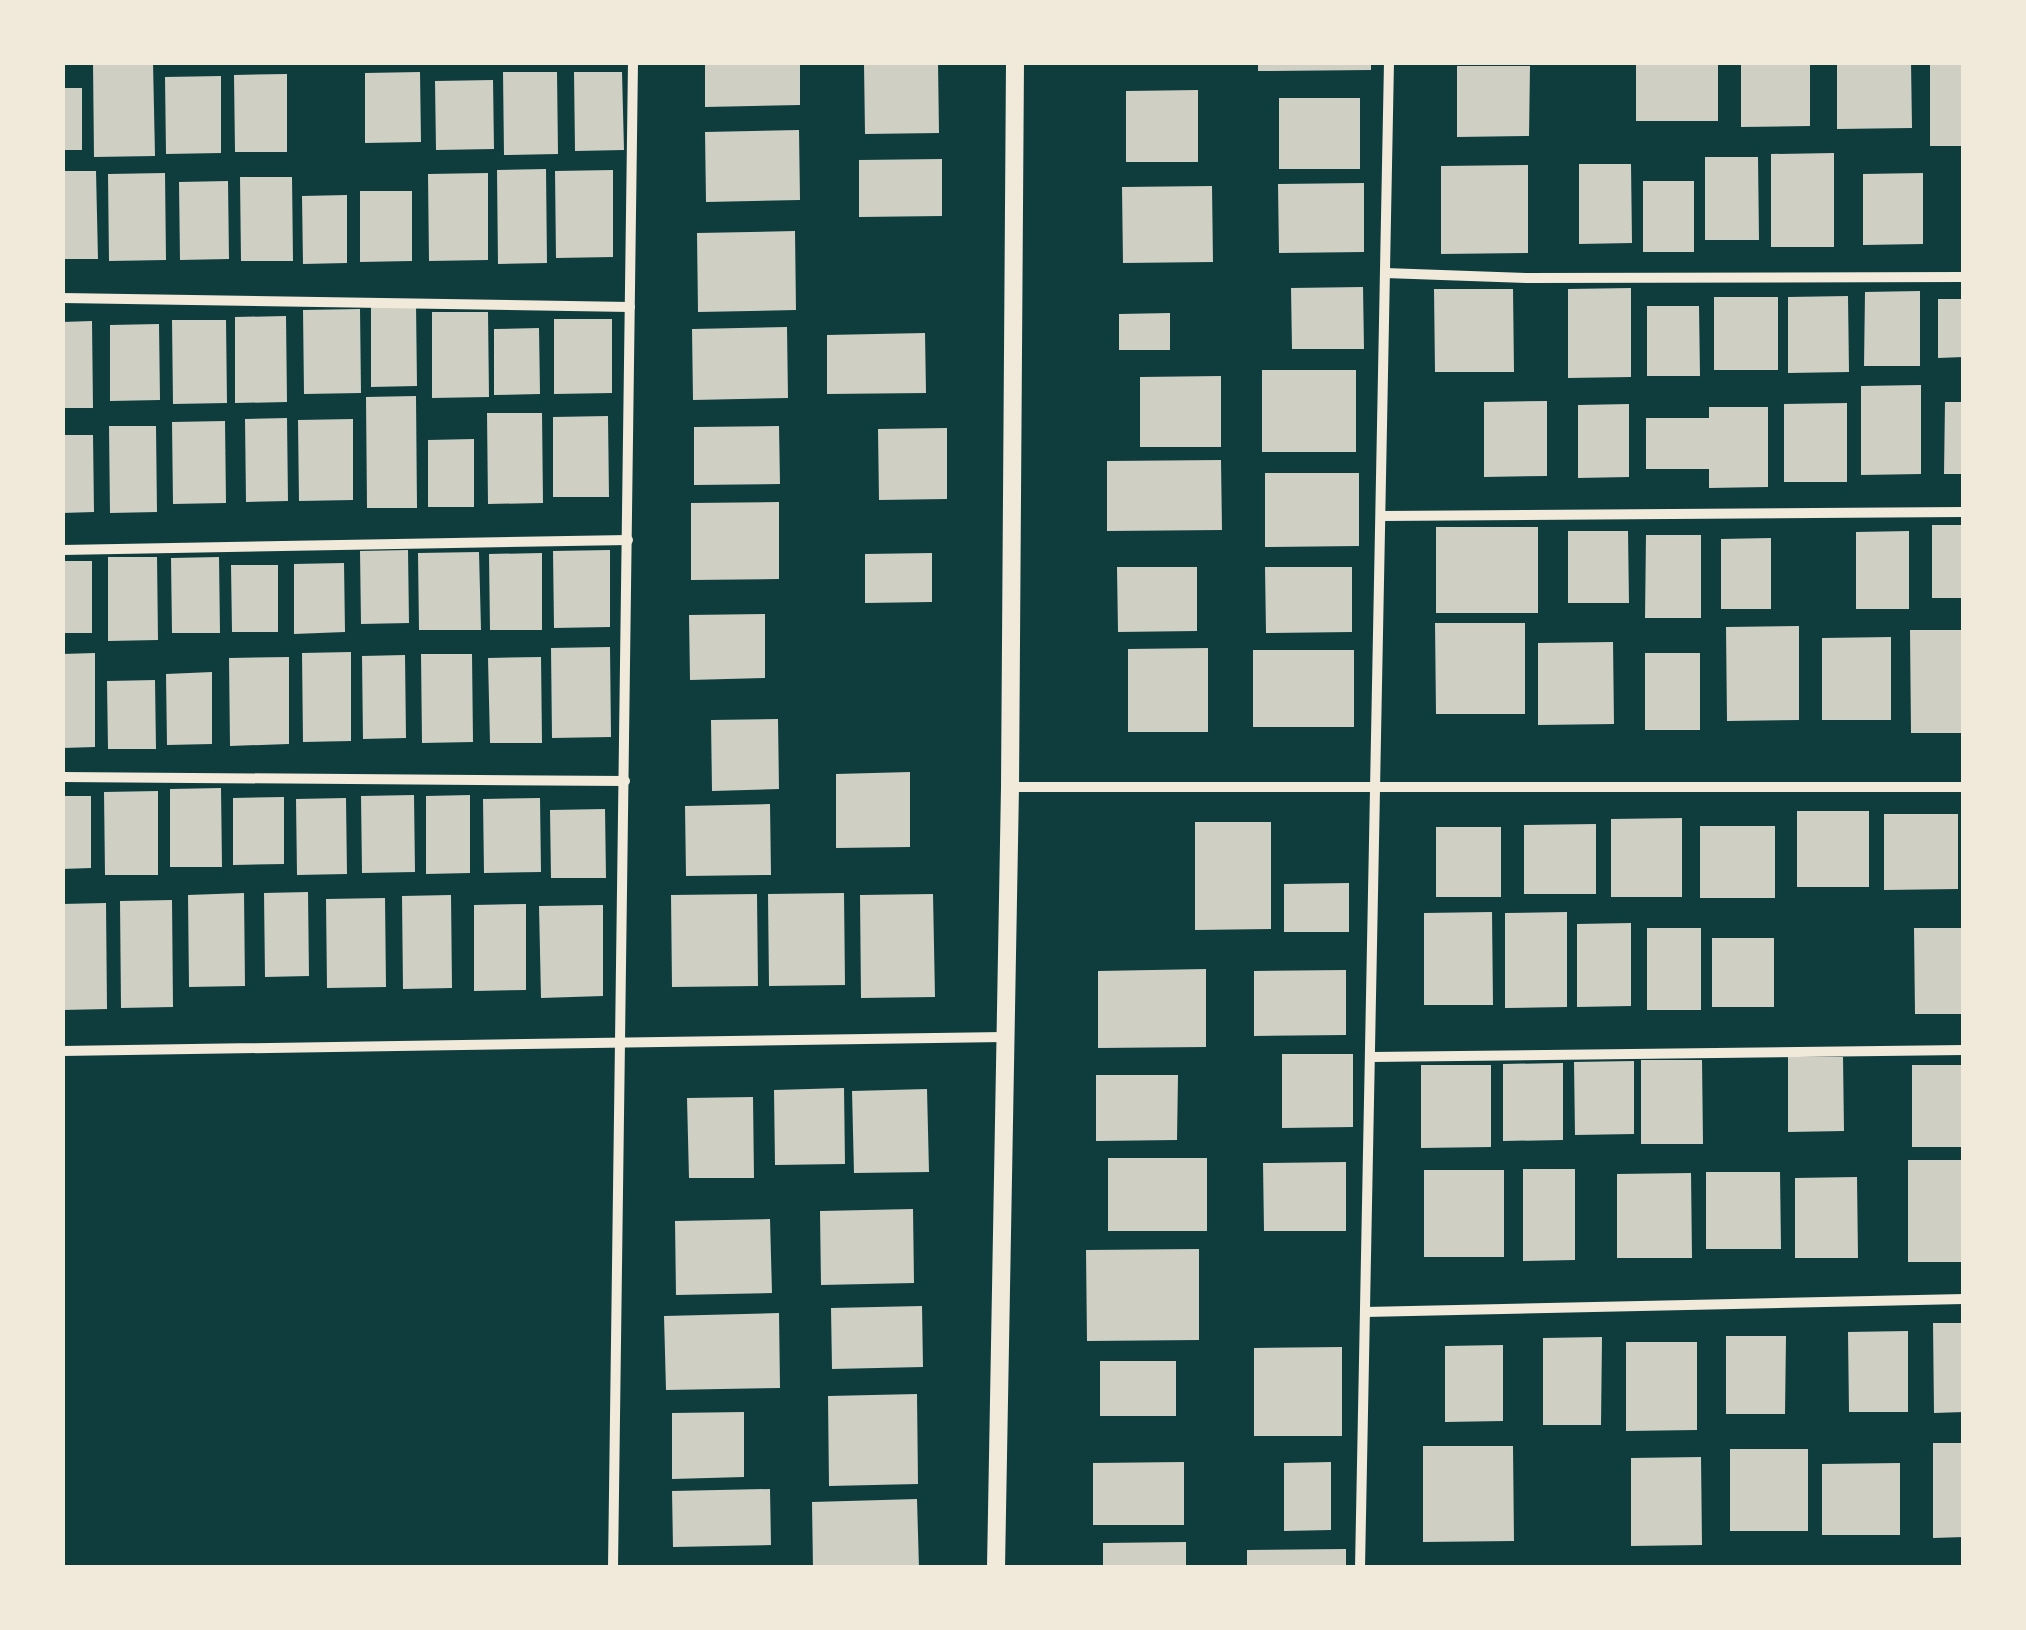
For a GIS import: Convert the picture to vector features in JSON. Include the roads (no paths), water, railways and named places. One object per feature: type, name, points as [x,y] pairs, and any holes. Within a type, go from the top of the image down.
[{"type":"street","points":[[613,1568],[633,62]]},
{"type":"street","points":[[996,1568],[1010,786],[1016,62]]},
{"type":"street","points":[[1360,1568],[1388,62]]},
{"type":"street","points":[[1385,273],[1527,278],[1964,278]]},
{"type":"street","points":[[62,298],[630,307]]},
{"type":"street","points":[[1381,516],[1964,512]]},
{"type":"street","points":[[62,550],[628,540]]},
{"type":"street","points":[[62,778],[625,781]]},
{"type":"street","points":[[1010,786],[1964,787]]},
{"type":"street","points":[[62,1051],[1004,1037]]},
{"type":"street","points":[[1371,1057],[1964,1050]]},
{"type":"street","points":[[1365,1312],[1964,1299]]}]
